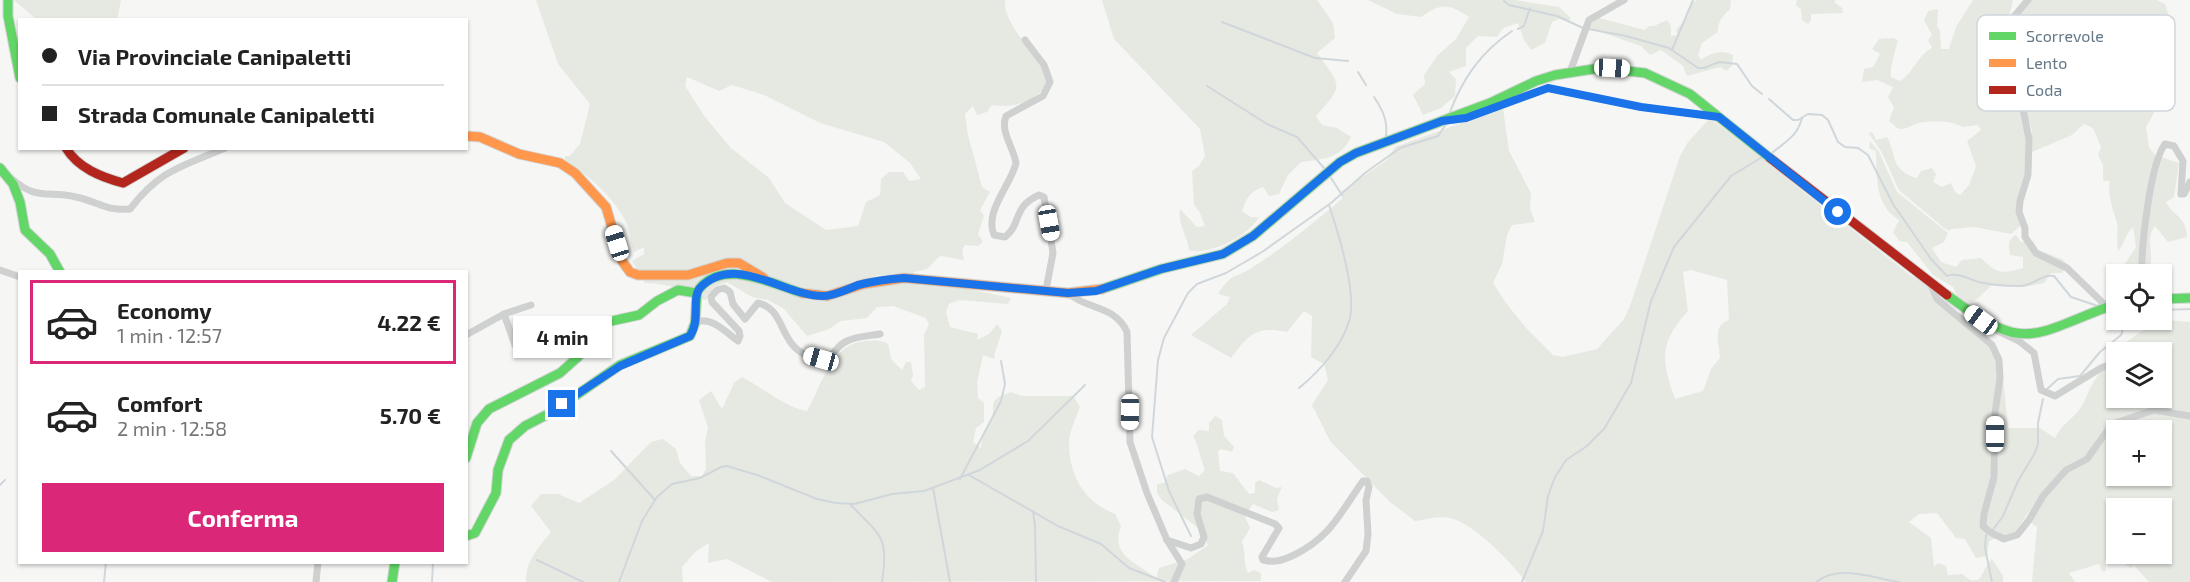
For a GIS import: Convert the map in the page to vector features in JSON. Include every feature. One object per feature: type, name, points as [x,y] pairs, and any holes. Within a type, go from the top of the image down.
[{"type":"main road","points":[[8,0],[8,16],[18,68]]},
{"type":"main road","points":[[468,535],[475,533],[496,493],[498,470],[509,440],[525,426],[552,412],[620,366],[690,336],[697,322],[696,293],[702,286],[717,277],[731,273],[746,274],[800,292],[825,297],[879,279],[904,278],[1068,293],[1096,291],[1161,269],[1223,254],[1253,236],[1340,162],[1356,153],[1503,98],[1536,81],[1570,72],[1600,68],[1645,74],[1690,94],[1820,198],[1992,326],[2014,334],[2038,334],[2053,331],[2106,308]]},
{"type":"main road","points":[[468,136],[480,137],[519,154],[560,163],[575,173],[606,207],[622,261],[630,272],[638,275],[688,275],[727,263],[739,263],[752,269],[771,283]]},
{"type":"main road","points":[[67,150],[74,161],[112,181],[123,183],[181,150]]},
{"type":"main road","points":[[1,169],[13,183],[20,202],[25,230],[50,254],[59,270]]},
{"type":"main road","points":[[468,452],[477,423],[489,409],[560,373],[578,357],[607,322],[639,315],[657,301],[678,290],[696,293]]},
{"type":"main road","points":[[2172,299],[2190,298]]},
{"type":"main road","points":[[392,582],[395,564]]},
{"type":"street","points":[[1570,72],[1584,28],[1594,14],[1624,0]]},
{"type":"street","points":[[2015,15],[2028,0]]},
{"type":"street","points":[[1025,40],[1044,65],[1050,82],[1043,96],[1006,116],[1003,123],[1016,162],[998,201],[992,231],[994,235],[1005,237],[1015,225],[1017,213],[1021,207],[1034,197],[1039,195],[1044,197],[1053,253],[1046,290]]},
{"type":"street","points":[[1442,121],[1466,118],[1548,88],[1641,107],[1719,117]]},
{"type":"street","points":[[2023,111],[2029,139],[2028,175],[2019,201],[2019,212],[2025,228],[2025,237],[2036,253],[2067,268],[2106,308]]},
{"type":"street","points":[[2142,264],[2148,204],[2157,161],[2165,144],[2174,146],[2183,161],[2181,194],[2184,194],[2190,182]]},
{"type":"street","points":[[1,169],[15,182],[36,195],[75,196],[113,210],[130,209],[147,188],[168,172],[220,150]]},
{"type":"street","points":[[0,270],[18,276]]},
{"type":"street","points":[[1929,281],[1937,299],[1992,345],[1999,360],[2000,378],[1995,413],[1995,477],[1984,514],[1983,526],[1996,536],[2004,539],[2017,535],[2051,487],[2066,470],[2087,459],[2112,424],[2154,410],[2190,416]]},
{"type":"street","points":[[697,322],[709,321],[738,341],[739,331],[712,303],[711,297],[717,290],[723,288],[730,292],[733,304],[746,319],[758,303],[775,312],[787,340],[806,355],[821,359],[833,356],[842,344],[850,339],[880,334]]},
{"type":"street","points":[[1068,293],[1078,302],[1112,313],[1123,322],[1127,332],[1130,442],[1167,540],[1182,564],[1174,582]]},
{"type":"street","points":[[468,334],[504,314],[531,305]]},
{"type":"street","points":[[504,314],[515,345]]},
{"type":"street","points":[[1992,326],[2000,333],[2019,341],[2034,353],[2041,390],[2055,396],[2106,366]]},
{"type":"street","points":[[1167,540],[1191,549],[1202,544],[1204,537],[1197,514],[1199,500],[1207,497],[1275,524],[1279,528],[1262,557],[1263,560],[1280,562],[1310,547],[1323,537],[1363,481],[1366,481],[1369,487],[1366,500],[1368,534],[1366,551],[1345,582]]},
{"type":"street","points":[[316,582],[318,564]]},
{"type":"shaded area","points":[[14,0],[121,0],[117,18],[35,18]]},
{"type":"shaded area","points":[[536,0],[1005,0],[1010,21],[1038,62],[1047,83],[1037,95],[1023,103],[1008,106],[992,105],[987,112],[977,115],[973,106],[965,114],[968,135],[982,187],[990,192],[980,210],[984,216],[978,234],[983,242],[978,246],[965,245],[962,250],[964,260],[940,256],[927,269],[914,272],[914,276],[879,275],[824,292],[773,280],[754,266],[739,260],[687,271],[639,272],[632,261],[644,254],[644,247],[634,252],[627,224],[616,205],[582,172],[565,160],[565,156],[570,156],[580,144],[590,104],[558,64]],"holes":[[[687,77],[719,91],[732,85],[764,95],[820,123],[884,142],[910,163],[921,179],[909,181],[903,172],[889,172],[881,179],[880,195],[866,202],[858,226],[826,230],[785,203],[769,178],[731,148],[705,117],[685,86]]]},
{"type":"shaded area","points":[[1102,0],[1317,0],[1333,23],[1335,38],[1317,53],[1331,73],[1336,86],[1331,98],[1316,116],[1322,125],[1337,128],[1351,137],[1342,150],[1330,157],[1301,162],[1288,175],[1279,194],[1269,196],[1263,187],[1252,193],[1242,211],[1251,217],[1259,217],[1247,231],[1217,247],[1207,250],[1189,250],[1180,220],[1180,209],[1197,227],[1205,226],[1194,205],[1192,171],[1199,166],[1205,156],[1200,129],[1114,39]]},
{"type":"shaded area","points":[[1368,0],[1514,0],[1559,7],[1571,18],[1568,22],[1559,19],[1552,22],[1545,43],[1531,50],[1524,40],[1518,23],[1503,28],[1497,37],[1478,36],[1466,48],[1466,66],[1449,72],[1456,79],[1455,96],[1441,108],[1423,115],[1413,95],[1425,84],[1424,75],[1437,56],[1456,39],[1469,17],[1450,7],[1439,7],[1421,17],[1397,14]]},
{"type":"shaded area","points":[[1697,0],[1731,0],[1730,9],[1720,22],[1718,32],[1702,43],[1698,55],[1701,60],[1716,53],[1724,52],[1733,55],[1732,66],[1726,71],[1720,67],[1687,76],[1683,66],[1661,50],[1650,55],[1641,46],[1589,28],[1594,20],[1599,18],[1645,30],[1649,26],[1667,20],[1671,26],[1671,36],[1678,35],[1676,30],[1688,16],[1691,4]]},
{"type":"shaded area","points":[[1797,0],[1836,0],[1834,2],[1842,8],[1843,13],[1811,14],[1808,24],[1802,20],[1801,9],[1796,5]]},
{"type":"shaded area","points":[[1973,0],[2013,0],[2010,15],[1977,15],[1977,111],[2020,111],[2026,134],[2027,172],[2022,188],[2022,224],[2011,234],[1974,227],[1951,229],[1950,231],[1944,228],[1899,190],[1881,151],[1869,134],[1869,132],[1873,133],[1876,140],[1887,137],[1895,161],[1908,175],[1917,178],[1921,171],[1932,168],[1936,174],[1933,182],[1942,187],[1951,183],[1955,192],[1960,195],[1969,185],[1976,166],[1967,141],[1981,130],[1978,125],[1962,127],[1952,123],[1933,121],[1900,129],[1889,121],[1894,107],[1888,97],[1893,87],[1877,80],[1862,82],[1864,69],[1873,67],[1880,54],[1872,49],[1879,39],[1898,40],[1891,77],[1900,81],[1932,48],[1928,40],[1932,35],[1924,20],[1928,11],[1938,9],[1937,26],[1940,31],[1941,49],[1949,49],[1956,27]]},
{"type":"shaded area","points":[[2031,0],[2157,0],[2165,4],[2169,15],[2018,15]]},
{"type":"shaded area","points":[[1503,108],[1509,151],[1531,193],[1530,208],[1535,222],[1512,225],[1507,235],[1502,264],[1493,283],[1527,329],[1553,355],[1563,357],[1597,349],[1624,319],[1680,156],[1688,142],[1710,118],[1910,275],[1930,286],[1935,300],[1995,353],[1998,397],[1996,440],[1981,527],[1996,538],[1989,541],[1987,556],[1976,558],[1965,539],[1956,538],[1937,513],[1919,514],[1909,522],[1931,538],[1934,567],[1938,563],[1946,566],[1948,575],[1962,574],[1970,580],[1978,580],[1992,559],[2003,576],[2003,582],[1526,582],[1489,542],[1465,524],[1443,517],[1415,521],[1390,502],[1330,441],[1312,405],[1328,380],[1324,364],[1311,357],[1312,316],[1304,311],[1287,332],[1267,330],[1254,334],[1231,358],[1191,335],[1227,304],[1230,297],[1218,294],[1227,282],[1288,243],[1342,199],[1342,191],[1387,160],[1395,147]],"holes":[[[1691,270],[1727,280],[1729,320],[1724,322],[1718,330],[1720,358],[1711,369],[1703,391],[1675,399],[1667,373],[1665,352],[1672,333],[1688,311],[1683,272]]]},
{"type":"shaded area","points":[[2026,111],[2153,111],[2146,127],[2149,147],[2155,155],[2179,163],[2174,197],[2166,202],[2182,220],[2187,237],[2168,242],[2155,226],[2150,239],[2150,264],[2125,264],[2136,247],[2133,227],[2119,251],[2117,223],[2110,197],[2110,181],[2103,181],[2103,165],[2098,155],[2101,147],[2093,128],[2084,124],[2072,135],[2032,152],[2032,130]]},
{"type":"shaded area","points":[[1870,141],[1879,152],[1897,192],[1948,233],[1944,242],[1932,248],[1941,262],[1956,267],[1962,260],[1981,258],[1991,267],[2004,272],[2023,268],[2023,257],[2010,255],[2010,241],[2016,235],[2021,242],[2033,241],[2038,250],[2062,259],[2067,264],[2062,273],[2051,273],[2044,283],[2025,287],[1992,285],[1977,299],[1968,303],[1958,297],[1953,287],[1933,275],[1907,242],[1899,241],[1893,232],[1899,220],[1891,214],[1881,198],[1877,180],[1876,151],[1869,148]]},
{"type":"shaded area","points":[[738,266],[747,271],[718,274],[694,291],[645,283],[642,278]]},
{"type":"shaded area","points":[[731,276],[825,299],[880,282],[916,282],[917,285],[968,289],[1011,298],[1008,304],[959,300],[949,304],[946,312],[950,327],[978,334],[977,340],[989,334],[997,324],[1002,331],[994,359],[983,355],[977,383],[978,398],[984,403],[984,422],[976,428],[973,442],[981,448],[982,439],[993,415],[993,403],[998,397],[1011,392],[1021,396],[1073,396],[1080,407],[1069,439],[1075,476],[1087,495],[1104,509],[1115,514],[1121,526],[1119,545],[1122,551],[1156,578],[1159,568],[1188,559],[1208,545],[1198,528],[1162,500],[1157,493],[1157,484],[1164,483],[1168,475],[1185,469],[1199,476],[1205,470],[1193,436],[1199,430],[1209,431],[1209,423],[1215,416],[1222,420],[1224,436],[1234,447],[1232,452],[1221,449],[1218,451],[1220,471],[1233,473],[1249,494],[1255,493],[1255,483],[1259,480],[1276,488],[1282,487],[1277,499],[1279,510],[1272,512],[1253,504],[1245,517],[1250,528],[1242,542],[1246,566],[1248,573],[1254,570],[1261,573],[1261,581],[772,582],[727,559],[708,563],[709,543],[695,552],[682,567],[683,582],[526,582],[530,561],[551,532],[531,506],[541,494],[558,494],[579,503],[614,480],[651,442],[663,439],[676,449],[680,463],[691,476],[702,476],[706,469],[705,441],[708,428],[699,400],[711,391],[722,409],[734,383],[742,377],[783,402],[807,411],[829,367],[836,358],[853,344],[865,341],[882,341],[888,344],[891,359],[902,370],[906,362],[911,362],[913,375],[911,381],[919,390],[925,387],[924,334],[929,325],[926,318],[893,306],[877,307],[867,318],[841,321],[829,329],[807,336],[784,309],[768,300],[752,297],[727,282],[714,287],[706,300],[698,299],[712,283]]},
{"type":"shaded area","points":[[2172,321],[2190,322],[2190,413],[2160,408],[2172,408],[2172,342],[2126,342],[2145,330],[2172,330]]},
{"type":"shaded area","points":[[2106,363],[2106,408],[2151,408],[2113,420],[2106,420],[2106,427],[2085,456],[2064,467],[2041,494],[2015,532],[2004,536],[1986,525],[1997,477],[1998,413],[2003,378],[2008,428],[2040,428],[2055,438],[2081,407]]},
{"type":"shaded area","points":[[2154,412],[2190,418],[2190,582],[2149,582],[2134,565],[2131,568],[2126,564],[2172,564],[2172,498],[2106,498],[2106,571],[2102,571],[2099,564],[2069,573],[2075,582],[2032,582],[2037,527],[2030,522],[2045,497],[2067,471],[2089,460],[2106,435],[2106,486],[2172,486],[2172,420],[2129,420]]},
{"type":"waterway","points":[[1672,50],[1693,0]]},
{"type":"waterway","points":[[1504,1],[1509,5],[1557,16],[1583,28],[1626,36],[1669,48],[1698,68],[1719,62],[1737,64],[1752,86],[1762,94]]},
{"type":"waterway","points":[[1518,29],[1524,26],[1530,8]]},
{"type":"waterway","points":[[1222,22],[1315,58],[1348,61]]},
{"type":"waterway","points":[[1450,112],[1474,67],[1491,48],[1512,31]]},
{"type":"waterway","points":[[1358,72],[1366,85]]},
{"type":"waterway","points":[[1207,86],[1267,124],[1297,137],[1324,168]]},
{"type":"waterway","points":[[1374,97],[1384,115],[1386,136]]},
{"type":"waterway","points":[[1769,99],[1793,120],[1798,120],[1808,114],[1822,115],[1828,120],[1838,142],[1845,147],[1858,148],[1868,155],[1893,204],[1931,259],[1947,276],[1959,275],[1984,283],[2018,286],[2054,276],[2071,297],[2098,306]]},
{"type":"waterway","points":[[1772,153],[1794,134],[1802,118]]},
{"type":"waterway","points":[[1191,536],[1169,491],[1152,437],[1158,360],[1164,338],[1188,293],[1197,284],[1226,273],[1262,252],[1331,203],[1365,173],[1400,148],[1438,136],[1447,123]]},
{"type":"waterway","points":[[1522,582],[1543,531],[1548,496],[1555,477],[1566,460],[1587,446],[1604,429],[1631,383],[1651,301],[1674,247],[1731,176],[1764,156]]},
{"type":"waterway","points":[[1331,178],[1342,195]]},
{"type":"waterway","points":[[1299,388],[1330,357],[1342,338],[1350,318],[1351,292],[1341,245],[1329,205]]},
{"type":"waterway","points":[[2172,310],[2190,309]]},
{"type":"waterway","points":[[2046,390],[2058,379],[2080,376],[2100,352],[2121,335],[2123,330]]},
{"type":"waterway","points":[[960,479],[1001,401],[1005,384],[1001,361]]},
{"type":"waterway","points":[[619,582],[642,521],[657,497],[672,484],[700,478],[727,466],[760,476],[817,499],[836,503],[854,504],[892,494],[924,491],[980,470],[1028,441],[1085,385]]},
{"type":"waterway","points":[[1992,531],[2003,516],[2018,481],[2035,453],[2043,399]]},
{"type":"waterway","points":[[611,451],[655,500]]},
{"type":"waterway","points":[[969,475],[1058,526],[1101,544],[1129,568],[1165,582]]},
{"type":"waterway","points":[[0,485],[5,480]]},
{"type":"waterway","points":[[933,488],[950,582]]},
{"type":"waterway","points":[[850,504],[876,531],[883,545],[882,582]]},
{"type":"waterway","points":[[1033,511],[1036,582]]},
{"type":"waterway","points":[[1986,535],[1985,548],[1992,582]]},
{"type":"waterway","points":[[537,560],[583,582]]},
{"type":"waterway","points":[[104,582],[106,564]]},
{"type":"waterway","points":[[432,582],[433,564]]},
{"type":"waterway","points":[[1816,582],[1825,577],[1846,573],[1899,582]]},
{"type":"traffic: fast","points":[[8,0],[8,16],[18,68]]},
{"type":"traffic: fast","points":[[1102,289],[1161,269],[1223,254],[1253,236],[1340,162],[1356,153],[1490,103],[1536,81],[1555,75],[1600,68],[1645,73],[1690,94],[1770,158]]},
{"type":"traffic: fast","points":[[0,168],[13,184],[20,202],[25,230],[50,254],[59,270]]},
{"type":"traffic: fast","points":[[468,535],[475,533],[496,493],[498,470],[509,440],[525,426],[552,412],[620,365],[690,336],[695,323],[697,292],[707,281],[732,274],[762,279],[802,293]]},
{"type":"traffic: fast","points":[[468,452],[477,423],[489,409],[560,373],[578,357],[607,322],[639,315],[657,301],[678,290],[696,293]]},
{"type":"traffic: fast","points":[[1947,295],[1974,314],[2014,333],[2030,334],[2047,330],[2106,308]]},
{"type":"traffic: fast","points":[[2172,299],[2190,298]]},
{"type":"traffic: fast","points":[[392,582],[395,564]]},
{"type":"traffic: slow","points":[[468,136],[480,137],[519,154],[560,163],[575,173],[606,207],[622,261],[630,272],[638,275],[688,275],[727,263],[739,263],[764,278]]},
{"type":"traffic: slow","points":[[802,293],[827,296],[864,284],[904,278],[1068,293],[1102,289]]},
{"type":"traffic: jam","points":[[67,150],[77,161],[91,171],[123,183],[181,150]]},
{"type":"traffic: jam","points":[[1770,158],[1947,295]]},
{"type":"route","points":[[562,404],[601,376],[690,336],[697,322],[696,293],[702,286],[717,277],[731,273],[746,274],[800,292],[825,297],[879,279],[904,278],[1068,293],[1096,291],[1161,269],[1223,254],[1253,236],[1340,162],[1356,153],[1442,121],[1466,118],[1548,88],[1568,90],[1598,99],[1641,107],[1719,117],[1838,212]]}]
